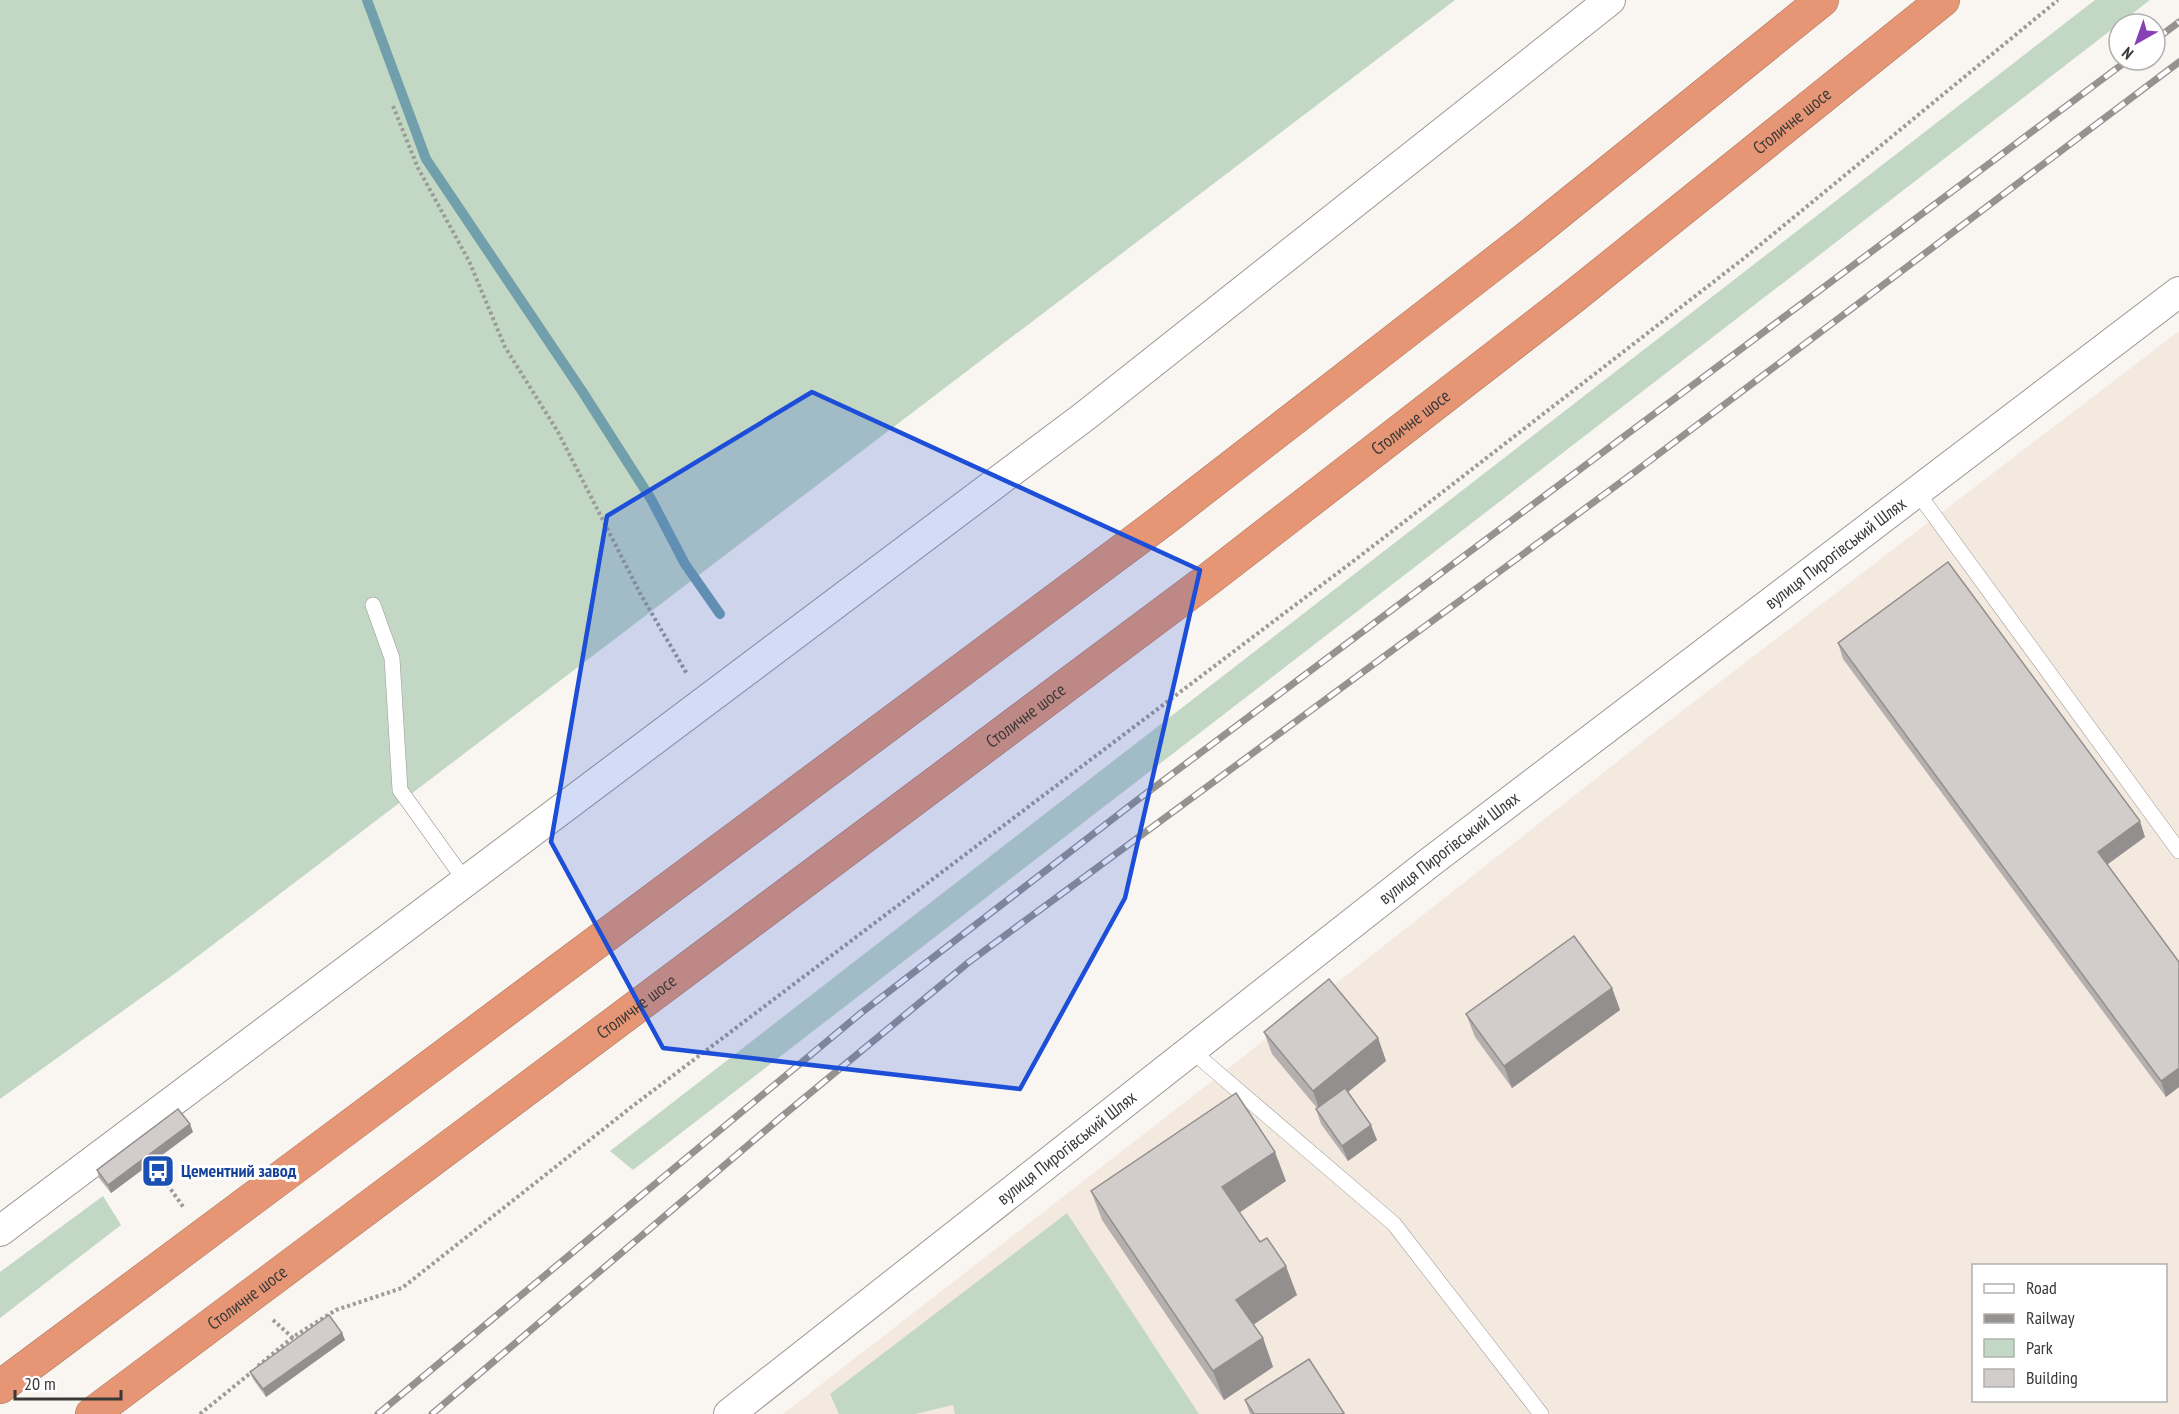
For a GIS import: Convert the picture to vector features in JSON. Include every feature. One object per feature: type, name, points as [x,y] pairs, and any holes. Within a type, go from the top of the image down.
[{"type":"highway","points":[[0,1387],[1163,520],[1527,238],[1822,0]]},
{"type":"highway","name":"Столичне шосе","points":[[92,1414],[1210,578],[1573,297],[1943,0]]},
{"type":"street","points":[[0,1231],[1085,416],[1610,0]]},
{"type":"street","name":"вулиця Пирогівський Шлях","points":[[729,1414],[1429,863],[2179,292]]},
{"type":"lane","points":[[1917,492],[2179,851]]},
{"type":"lane","points":[[373,605],[392,658],[400,790],[466,882]]},
{"type":"lane","points":[[1192,1051],[1394,1224],[1541,1414]]},
{"type":"path","points":[[200,1414],[293,1337],[336,1311],[402,1288],[634,1105],[1345,567],[1743,259],[2058,0]]},
{"type":"path","points":[[393,106],[418,168],[469,261],[506,347],[558,432],[641,596],[703,703]]},
{"type":"path","points":[[129,1134],[204,1235]]},
{"type":"path","points":[[248,1298],[293,1337],[299,1345]]},
{"type":"highlighted area","points":[[812,392],[1200,570],[1125,898],[1020,1089],[663,1048],[551,842],[607,516]]},
{"type":"shaded area","points":[[2179,331],[2179,1414],[783,1414],[1220,1075],[1665,724]]},
{"type":"green space","points":[[0,0],[1455,0],[177,972],[0,1099]]},
{"type":"green space","points":[[2095,0],[2150,0],[2134,12],[2107,12],[2107,33],[633,1170],[610,1151]]},
{"type":"green space","points":[[103,1196],[121,1225],[0,1318],[0,1272]]},
{"type":"green space","points":[[1067,1213],[1199,1414],[955,1414],[953,1405],[915,1414],[839,1414],[830,1394]]},
{"type":"building","points":[[1948,562],[2140,821],[2098,852],[2179,962],[2179,1068],[2161,1081],[1838,643]]},
{"type":"building","points":[[1574,936],[1612,988],[1504,1066],[1466,1014]]},
{"type":"building","points":[[1329,979],[1378,1038],[1313,1091],[1264,1032]]},
{"type":"building","points":[[1345,1088],[1371,1125],[1342,1146],[1316,1109]]},
{"type":"building","points":[[1236,1093],[1275,1152],[1222,1187],[1260,1242],[1267,1238],[1286,1266],[1236,1300],[1263,1338],[1213,1371],[1091,1191]]},
{"type":"building","points":[[178,1109],[190,1124],[108,1185],[97,1170]]},
{"type":"building","points":[[329,1315],[342,1333],[263,1389],[250,1372]]},
{"type":"building","points":[[1309,1359],[1344,1413],[1254,1414],[1245,1400]]},
{"type":"waterway","points":[[367,0],[426,159],[582,391],[651,499],[685,564],[720,614]]},
{"type":"railway","points":[[2167,31],[2179,22]]},
{"type":"railway","points":[[432,1414],[780,1118],[969,962],[1636,471],[2179,62]]},
{"type":"railway","points":[[378,1414],[861,1013],[1136,801],[2112,72]]},
{"type":"place","name":"Цементний завод","points":[[158,1171]]}]
